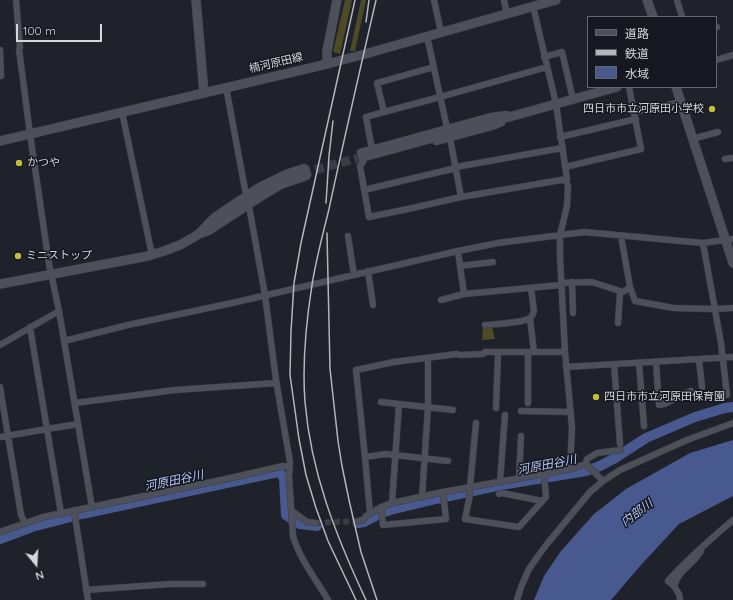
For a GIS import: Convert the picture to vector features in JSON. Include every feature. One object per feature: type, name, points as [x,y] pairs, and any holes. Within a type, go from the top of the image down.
[{"type":"main road","points":[[196,0],[204,93]]},
{"type":"main road","points":[[327,64],[337,0]]},
{"type":"main road","name":"楠河原田線","points":[[0,141],[327,64],[556,0]]},
{"type":"main road","points":[[647,0],[653,16]]},
{"type":"main road","points":[[367,155],[613,88]]},
{"type":"main road","points":[[676,88],[692,139],[729,239],[733,263]]},
{"type":"main road","points":[[0,284],[164,251],[180,245],[194,237],[273,184],[302,173]]},
{"type":"street","points":[[16,0],[19,50],[30,134],[51,274],[59,311],[92,507]]},
{"type":"street","points":[[434,0],[442,32]]},
{"type":"street","points":[[504,0],[508,14]]},
{"type":"street","points":[[676,0],[682,16]]},
{"type":"street","points":[[533,6],[556,104],[568,186],[567,206],[560,235],[560,257],[566,368],[572,428],[570,469]]},
{"type":"street","points":[[427,36],[447,128]]},
{"type":"street","points":[[0,50],[0,76]]},
{"type":"street","points":[[544,56],[562,52],[573,99]]},
{"type":"street","points":[[717,60],[733,55]]},
{"type":"street","points":[[384,112],[377,83],[434,67]]},
{"type":"street","points":[[547,67],[366,117],[367,155],[360,166],[364,190],[369,217],[461,197],[566,179]]},
{"type":"street","points":[[226,88],[246,195]]},
{"type":"street","points":[[565,167],[641,149],[629,88]]},
{"type":"street","points":[[635,112],[681,102]]},
{"type":"street","points":[[122,112],[152,254]]},
{"type":"street","points":[[367,155],[447,128],[491,116],[520,114]]},
{"type":"street","points":[[367,155],[450,138],[495,126],[520,114]]},
{"type":"street","points":[[560,136],[636,119]]},
{"type":"street","points":[[692,139],[718,132]]},
{"type":"street","points":[[450,138],[461,197]]},
{"type":"street","points":[[364,190],[456,168],[562,148]]},
{"type":"street","points":[[725,159],[733,158]]},
{"type":"street","points":[[304,167],[306,168],[308,177],[281,186],[209,232],[194,237],[213,217],[259,186],[288,172],[304,167]]},
{"type":"street","points":[[248,206],[265,295],[290,462],[289,467],[293,536],[303,561],[328,600]]},
{"type":"street","points":[[64,341],[458,250],[498,243],[584,232],[703,243],[729,239]]},
{"type":"street","points":[[348,236],[354,275]]},
{"type":"street","points":[[621,236],[634,302],[674,308],[733,308]]},
{"type":"street","points":[[703,243],[723,358],[727,395]]},
{"type":"street","points":[[458,250],[464,294]]},
{"type":"street","points":[[460,266],[493,262]]},
{"type":"street","points":[[368,271],[373,305]]},
{"type":"street","points":[[441,300],[464,294],[531,288],[572,282],[592,282],[620,292],[623,292],[630,287]]},
{"type":"street","points":[[572,282],[573,313]]},
{"type":"street","points":[[485,325],[520,322],[530,318],[534,311],[531,288]]},
{"type":"street","points":[[618,323],[620,292]]},
{"type":"street","points":[[0,345],[59,311]]},
{"type":"street","points":[[528,403],[531,352],[530,318]]},
{"type":"street","points":[[30,327],[61,513]]},
{"type":"street","points":[[370,513],[356,370],[394,362],[457,354],[483,354],[485,352],[565,352]]},
{"type":"street","points":[[496,408],[498,353]]},
{"type":"street","points":[[566,368],[733,357]]},
{"type":"street","points":[[422,497],[428,407],[428,358]]},
{"type":"street","points":[[699,360],[702,387]]},
{"type":"street","points":[[656,362],[659,405],[691,391]]},
{"type":"street","points":[[639,363],[644,426]]},
{"type":"street","points":[[603,481],[590,468],[587,459],[597,452],[620,447],[614,364]]},
{"type":"street","points":[[75,403],[175,390],[277,383]]},
{"type":"street","points":[[0,387],[21,515],[24,522]]},
{"type":"street","points":[[381,402],[453,410]]},
{"type":"street","points":[[392,503],[399,404]]},
{"type":"street","points":[[521,411],[570,412]]},
{"type":"street","points":[[500,482],[505,415]]},
{"type":"street","points":[[476,423],[465,519],[518,527],[546,497],[544,475]]},
{"type":"street","points":[[0,437],[78,424]]},
{"type":"street","points":[[517,600],[529,569],[538,556],[590,492],[603,481],[620,470],[687,440],[733,424]]},
{"type":"street","points":[[519,478],[521,436]]},
{"type":"street","points":[[365,457],[386,454],[448,461]]},
{"type":"street","points":[[0,532],[24,522],[43,517],[61,513],[75,514],[92,507],[283,466],[289,467]]},
{"type":"street","points":[[358,521],[363,520],[370,513],[381,511],[392,503],[422,497],[444,496],[519,478],[544,475],[570,469],[590,468]]},
{"type":"street","points":[[499,494],[502,493],[542,500]]},
{"type":"street","points":[[381,511],[383,525],[446,519],[444,496]]},
{"type":"street","points":[[75,514],[88,600]]},
{"type":"street","points":[[292,516],[306,522],[316,523]]},
{"type":"street","points":[[680,600],[680,594],[674,586],[676,579],[700,553],[704,546],[733,520]]},
{"type":"street","points":[[86,590],[170,584],[203,584]]},
{"type":"shaded area","points":[[345,0],[352,0],[340,54],[333,52]]},
{"type":"shaded area","points":[[361,0],[366,0],[355,51],[350,51]]},
{"type":"shaded area","points":[[483,326],[492,327],[495,339],[482,340]]},
{"type":"water","name":"内部川","points":[[733,440],[733,496],[679,524],[611,600],[534,600],[544,576],[561,551],[594,514],[626,489],[690,453]]},
{"type":"waterway","name":"河原田谷川","points":[[358,523],[364,522],[390,510],[432,500],[501,485],[586,471],[615,458],[646,438],[695,417],[733,407]]},
{"type":"waterway","name":"河原田谷川","points":[[0,539],[32,527],[82,514],[278,472],[284,478],[286,515],[300,524],[317,526]]},
{"type":"tunnel","points":[[302,173],[367,156]]},
{"type":"tunnel","points":[[316,523],[358,521]]},
{"type":"railway","points":[[355,0],[301,243],[294,283],[290,375],[299,439],[306,475],[328,541],[356,600]]},
{"type":"railway","points":[[366,22],[369,0]]},
{"type":"railway","points":[[366,600],[335,528],[319,479],[308,428],[305,402],[304,358],[306,328],[314,275],[376,0]]},
{"type":"railway","points":[[326,203],[333,121]]},
{"type":"railway","points":[[327,233],[330,369],[338,441],[361,552],[377,600]]},
{"type":"place","name":"四日市市立河原田小学校","points":[[712,109]]},
{"type":"place","name":"かつや","points":[[19,163]]},
{"type":"place","name":"ミニストップ","points":[[18,256]]},
{"type":"place","name":"四日市市立河原田保育園","points":[[596,397]]}]
